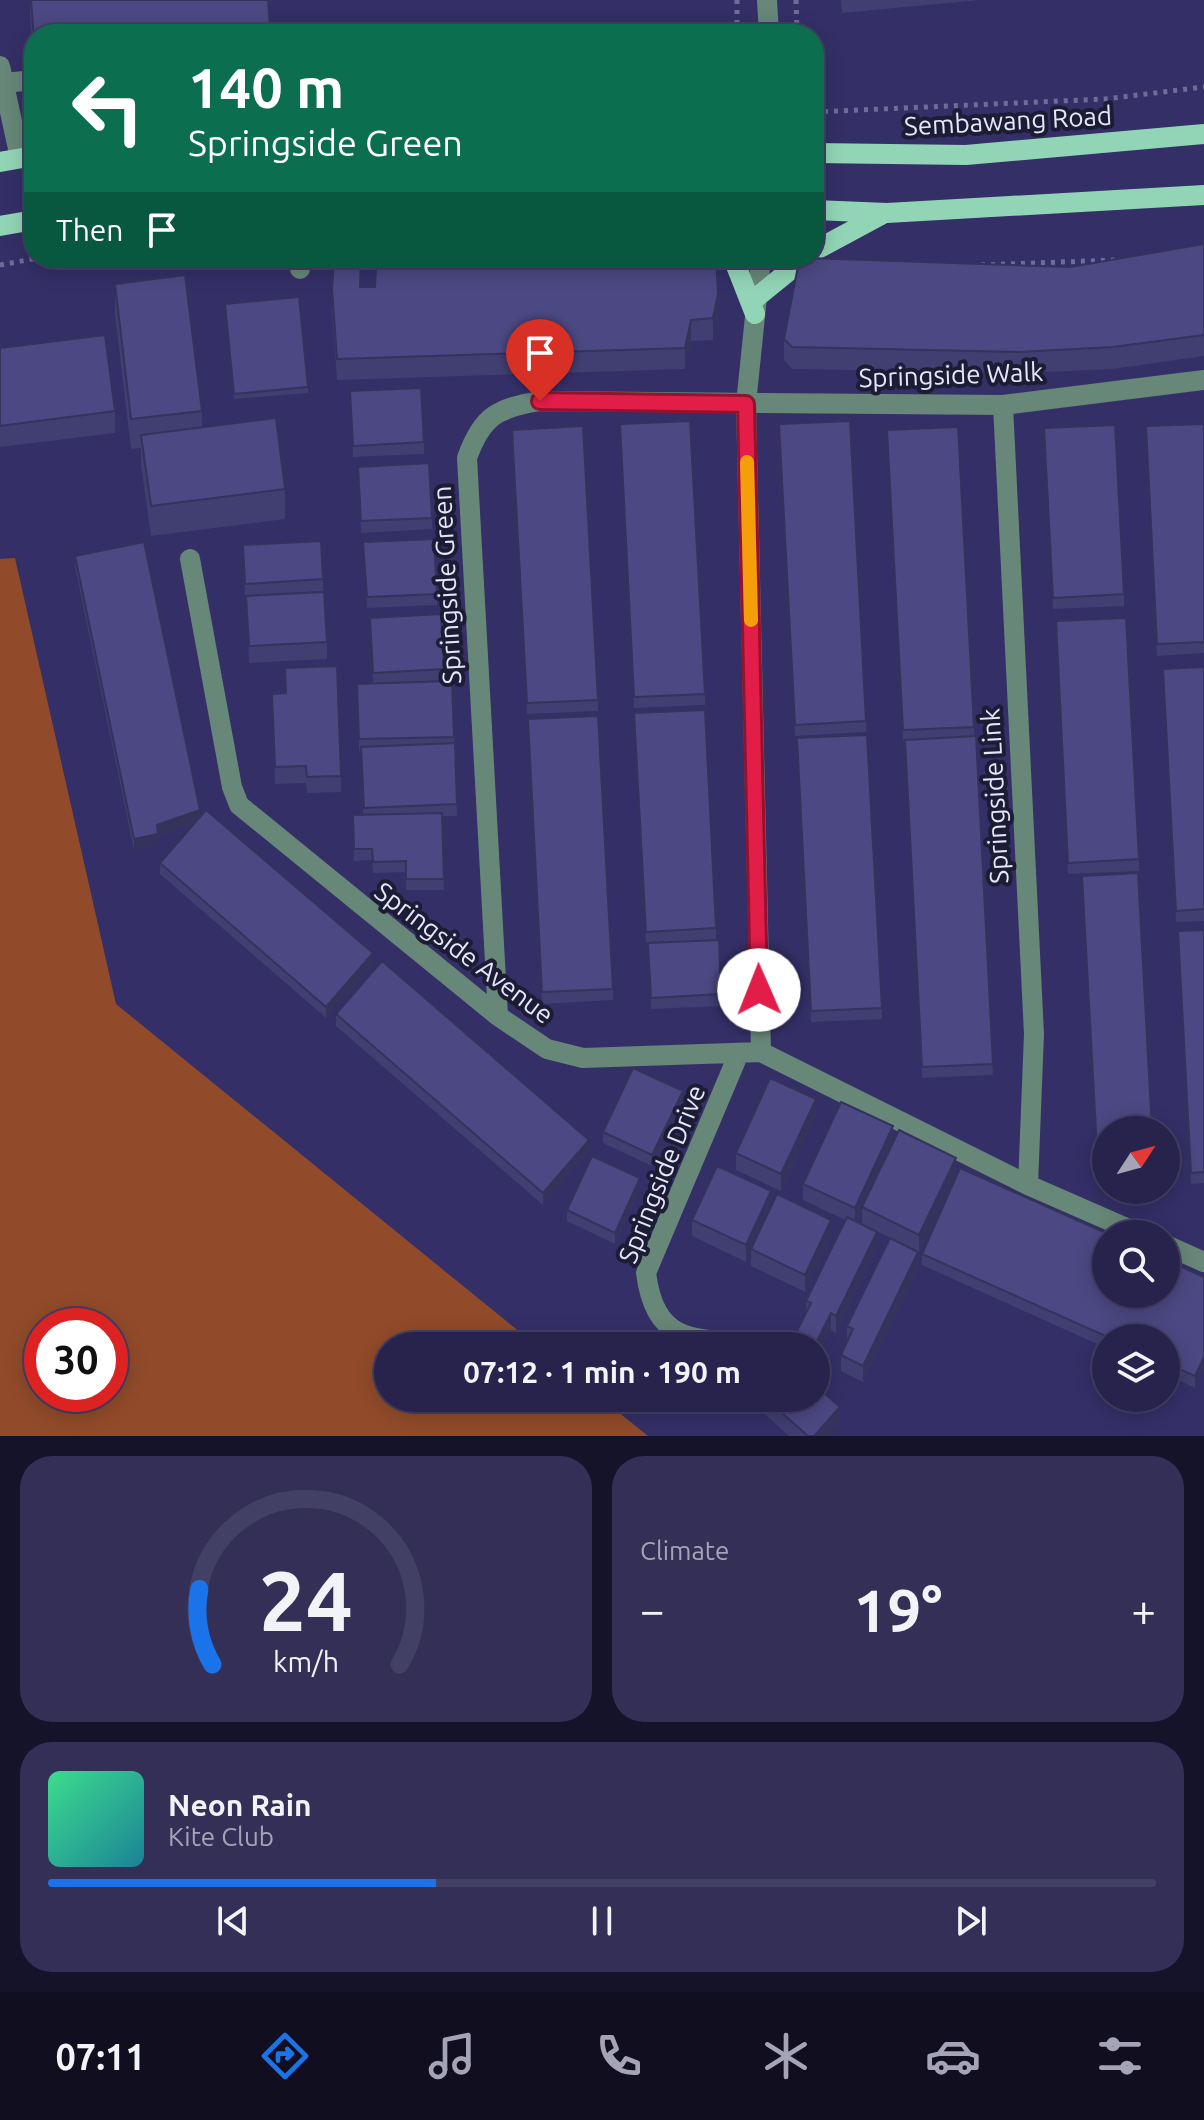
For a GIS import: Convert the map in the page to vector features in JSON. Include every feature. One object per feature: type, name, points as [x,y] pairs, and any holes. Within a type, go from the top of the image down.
[{"type":"main road","name":"Sembawang Road","points":[[824,153],[966,155],[1204,134]]},
{"type":"main road","points":[[824,210],[887,213],[1204,195]]},
{"type":"main road","points":[[824,246],[887,213]]},
{"type":"main road","points":[[0,226],[24,222]]},
{"type":"main road","points":[[738,268],[756,305],[795,268]]},
{"type":"street","points":[[767,0],[768,24]]},
{"type":"street","points":[[18,159],[2,74],[24,78]]},
{"type":"street","points":[[760,268],[746,404],[761,1052]]},
{"type":"street","name":"Springside Walk","points":[[746,404],[1003,405],[1204,380]]},
{"type":"street","name":"Springside Green","points":[[498,1016],[467,458],[476,433],[490,416],[514,405],[540,401],[746,404]]},
{"type":"street","name":"Springside Link","points":[[1003,405],[1034,1034],[1028,1185]]},
{"type":"street","name":"Springside Avenue","points":[[190,559],[232,787],[239,805],[498,1016],[547,1049],[583,1058],[761,1052],[1028,1185],[1108,1220]]},
{"type":"street","name":"Springside Drive","points":[[678,1332],[652,1308],[646,1273],[739,1053]]},
{"type":"street","points":[[1180,1251],[1204,1262]]},
{"type":"path","points":[[737,0],[737,24]]},
{"type":"path","points":[[796,0],[797,24]]},
{"type":"path","points":[[824,112],[1105,99],[1204,87]]},
{"type":"path","points":[[973,265],[1130,260]]},
{"type":"path","points":[[0,265],[24,261]]},
{"type":"shaded area","points":[[15,558],[116,1004],[520,1332],[374,1332],[374,1412],[618,1412],[648,1436],[0,1436],[0,559]]},
{"type":"building","points":[[31,0],[268,0],[270,24],[33,24]]},
{"type":"building","points":[[1204,244],[1204,335],[1113,347],[1019,352],[792,347],[784,339],[798,268],[824,268],[824,259],[1070,267]]},
{"type":"building","points":[[333,268],[361,268],[360,287],[375,287],[376,268],[717,268],[718,294],[713,318],[691,320],[685,348],[337,359]]},
{"type":"building","points":[[185,275],[202,411],[131,419],[115,284]]},
{"type":"building","points":[[299,297],[308,387],[234,394],[225,304]]},
{"type":"building","points":[[105,335],[115,411],[0,426],[0,348]]},
{"type":"building","points":[[421,388],[424,442],[353,446],[350,391]]},
{"type":"building","points":[[276,418],[285,489],[151,506],[141,435]]},
{"type":"building","points":[[690,421],[705,694],[634,697],[620,424]]},
{"type":"building","points":[[850,421],[866,721],[795,725],[779,424]]},
{"type":"building","points":[[1204,424],[1204,642],[1157,644],[1146,426]]},
{"type":"building","points":[[1115,425],[1124,594],[1053,598],[1044,428]]},
{"type":"building","points":[[583,426],[598,700],[527,703],[512,430]]},
{"type":"building","points":[[958,427],[974,727],[903,730],[887,430]]},
{"type":"building","points":[[429,463],[432,518],[361,521],[358,467]]},
{"type":"building","points":[[434,539],[437,594],[367,597],[363,542]]},
{"type":"building","points":[[321,541],[323,579],[245,584],[243,545]]},
{"type":"building","points":[[144,542],[200,810],[157,825],[158,834],[134,839],[75,556]]},
{"type":"building","points":[[324,592],[327,642],[249,646],[246,596]]},
{"type":"building","points":[[441,614],[444,669],[373,673],[370,618]]},
{"type":"building","points":[[1126,618],[1139,859],[1068,863],[1056,621]]},
{"type":"building","points":[[337,666],[341,776],[307,777],[306,766],[275,767],[272,694],[286,693],[285,668]]},
{"type":"building","points":[[1204,667],[1204,909],[1176,911],[1163,669]]},
{"type":"building","points":[[452,681],[454,737],[359,739],[357,684]]},
{"type":"building","points":[[705,710],[716,928],[646,932],[634,713]]},
{"type":"building","points":[[598,716],[613,989],[542,992],[528,719]]},
{"type":"building","points":[[867,735],[882,1008],[811,1011],[797,738]]},
{"type":"building","points":[[976,736],[993,1064],[922,1067],[905,740]]},
{"type":"building","points":[[455,743],[457,804],[364,808],[361,747]]},
{"type":"building","points":[[206,810],[373,953],[326,1007],[160,863]]},
{"type":"building","points":[[442,813],[444,879],[406,879],[406,861],[373,862],[372,849],[354,849],[353,815]]},
{"type":"building","points":[[1138,873],[1151,1116],[1095,1116],[1082,876]]},
{"type":"building","points":[[1204,930],[1204,1172],[1191,1173],[1178,931]]},
{"type":"building","points":[[719,940],[721,994],[651,998],[648,943]]},
{"type":"building","points":[[382,961],[589,1140],[543,1193],[336,1014]]},
{"type":"building","points":[[633,1068],[683,1091],[652,1155],[603,1132]]},
{"type":"building","points":[[770,1078],[816,1099],[781,1174],[736,1153]]},
{"type":"building","points":[[841,1102],[893,1126],[855,1208],[803,1184]]},
{"type":"building","points":[[899,1130],[956,1158],[919,1235],[862,1207]]},
{"type":"building","points":[[592,1156],[640,1178],[615,1233],[567,1210]]},
{"type":"building","points":[[717,1166],[771,1191],[746,1245],[692,1220]]},
{"type":"building","points":[[960,1168],[1092,1227],[1092,1308],[1180,1308],[1180,1266],[1204,1277],[1204,1357],[1195,1376],[1180,1369],[1180,1324],[1092,1324],[1092,1330],[922,1254]]},
{"type":"building","points":[[777,1194],[831,1220],[805,1275],[751,1249]]},
{"type":"building","points":[[847,1217],[877,1232],[836,1316],[831,1313],[822,1332],[796,1332],[811,1303],[806,1301]]},
{"type":"building","points":[[890,1238],[918,1252],[863,1366],[841,1355],[853,1329],[847,1326]]},
{"type":"building","points":[[830,1398],[840,1407],[814,1436],[808,1436],[781,1412],[830,1412]]},
{"type":"slow traffic","points":[[747,462],[751,620]]},
{"type":"route","points":[[540,401],[746,404],[759,990]]}]
